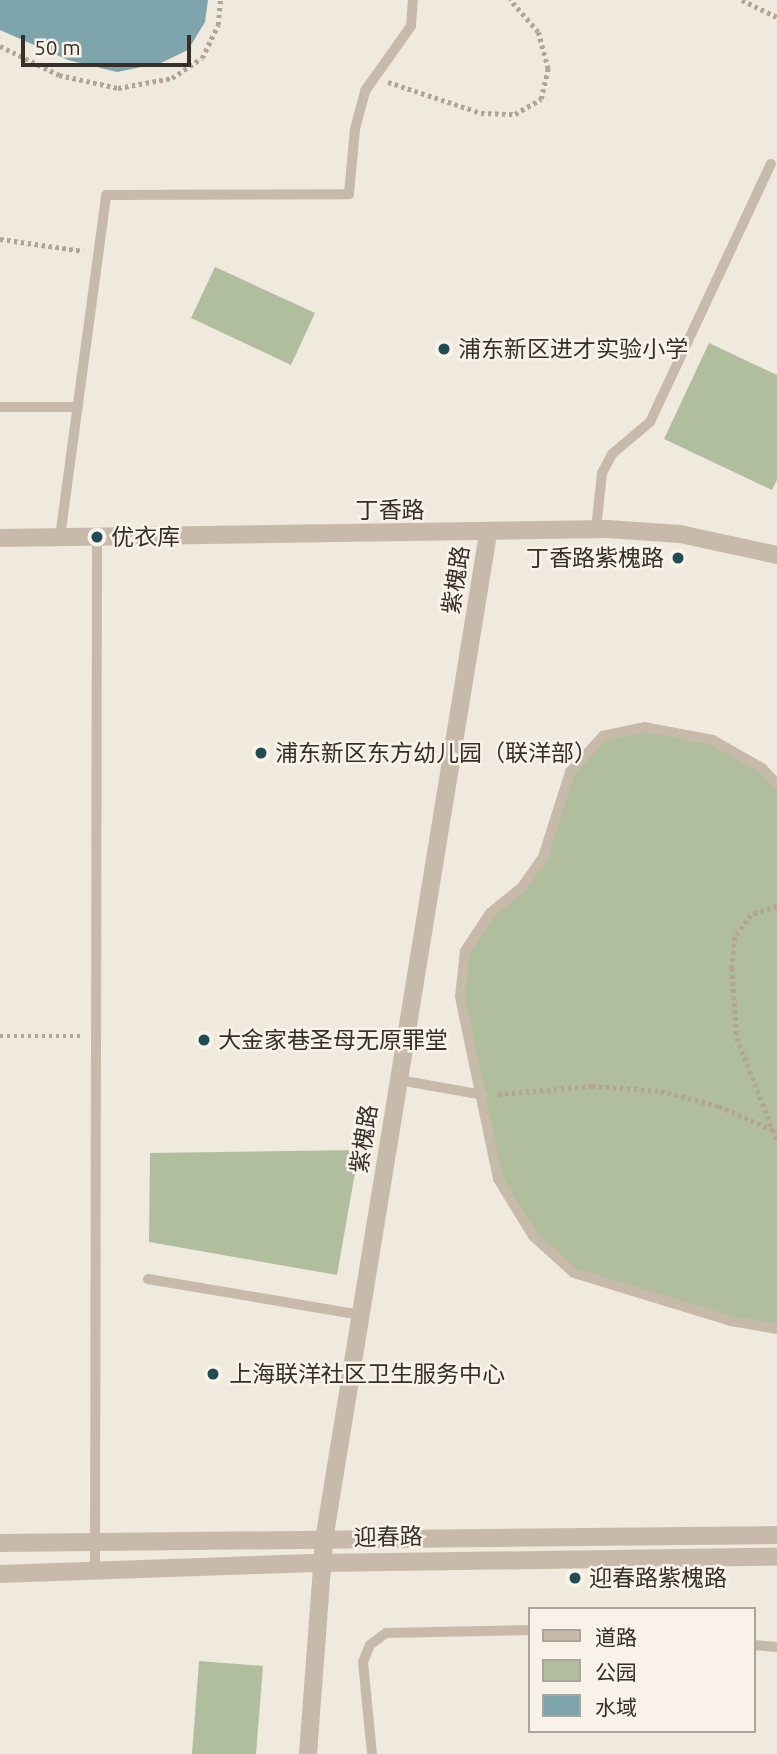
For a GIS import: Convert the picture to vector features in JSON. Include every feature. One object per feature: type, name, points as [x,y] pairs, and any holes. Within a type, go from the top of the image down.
[{"type":"street","name":"丁香路","points":[[0,538],[488,534],[596,530],[680,534],[777,555]]},
{"type":"street","name":"紫槐路","points":[[308,1754],[324,1540],[488,534]]},
{"type":"street","name":"迎春路","points":[[0,1543],[777,1535]]},
{"type":"street","name":"迎春路","points":[[0,1574],[95,1573],[321,1563],[777,1557]]},
{"type":"lane","points":[[60,537],[106,195],[349,194],[355,129],[373,77],[411,26],[413,0]]},
{"type":"lane","points":[[596,530],[602,473],[612,454],[650,422],[771,164]]},
{"type":"lane","points":[[0,407],[78,407]]},
{"type":"lane","points":[[95,1573],[97,537]]},
{"type":"lane","points":[[777,783],[762,768],[713,740],[645,727],[603,736],[570,772],[543,857],[522,887],[490,913],[465,951],[460,997],[483,1095],[498,1179],[533,1236],[574,1273],[731,1321],[777,1329]]},
{"type":"lane","points":[[399,1080],[483,1095]]},
{"type":"lane","points":[[148,1279],[360,1315]]},
{"type":"lane","points":[[372,1754],[363,1662],[370,1645],[386,1633],[528,1630]]},
{"type":"lane","points":[[756,1645],[777,1647]]},
{"type":"path","points":[[0,46],[59,75],[118,88],[172,78],[202,58],[218,25],[220,0]]},
{"type":"path","points":[[373,77],[481,113],[515,114],[541,99],[548,69],[538,32],[510,0]]},
{"type":"path","points":[[742,0],[777,17]]},
{"type":"path","points":[[0,239],[98,253]]},
{"type":"path","points":[[777,906],[751,915],[735,937],[732,968],[737,1038],[777,1140]]},
{"type":"path","points":[[0,1036],[95,1036]]},
{"type":"path","points":[[483,1095],[592,1086],[661,1091],[719,1106],[775,1131]]},
{"type":"green space","points":[[215,267],[315,313],[291,365],[191,318]]},
{"type":"green space","points":[[709,343],[777,375],[777,480],[772,490],[664,439]]},
{"type":"green space","points":[[645,727],[713,740],[777,784],[777,1329],[574,1273],[533,1236],[498,1179],[460,997],[465,951],[490,913],[521,887],[543,857],[570,772],[603,736]]},
{"type":"green space","points":[[359,1150],[337,1275],[149,1242],[150,1153]]},
{"type":"green space","points":[[199,1661],[263,1666],[256,1754],[192,1754]]},
{"type":"water","points":[[0,0],[208,0],[205,22],[188,50],[161,63],[117,72],[68,60],[0,30]]},
{"type":"place","name":"浦东新区进才实验小学","points":[[444,349]]},
{"type":"place","name":"优衣库","points":[[97,537]]},
{"type":"place","name":"丁香路紫槐路","points":[[678,558]]},
{"type":"place","name":"浦东新区东方幼儿园（联洋部）","points":[[261,753]]},
{"type":"place","name":"大金家巷圣母无原罪堂","points":[[204,1040]]},
{"type":"place","name":"上海联洋社区卫生服务中心","points":[[213,1374]]},
{"type":"place","name":"迎春路紫槐路","points":[[575,1578]]}]
